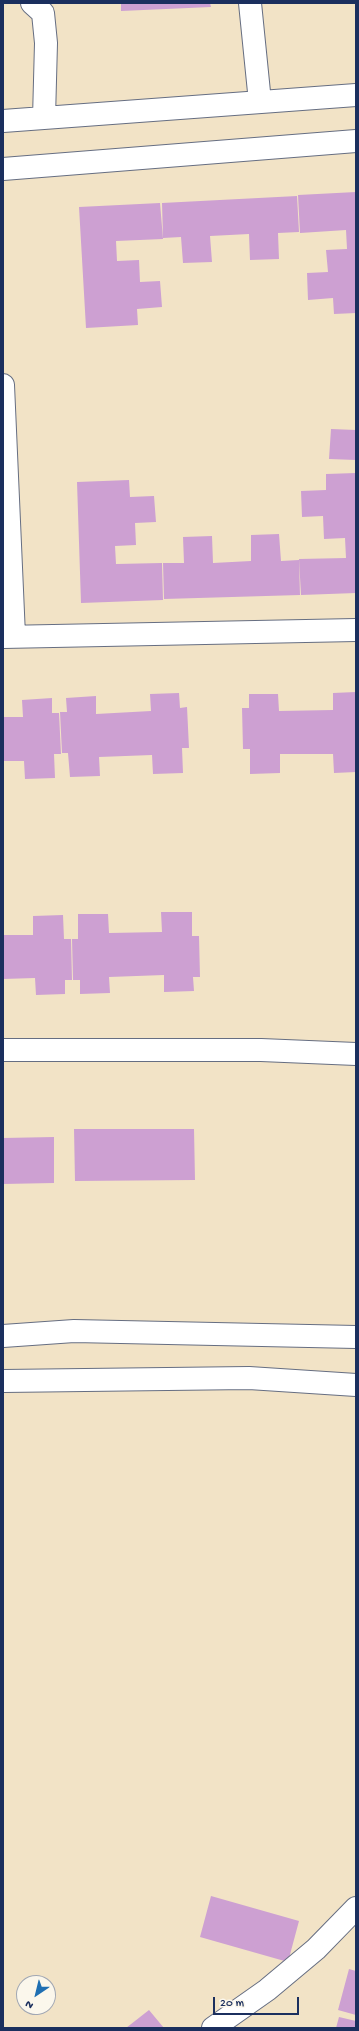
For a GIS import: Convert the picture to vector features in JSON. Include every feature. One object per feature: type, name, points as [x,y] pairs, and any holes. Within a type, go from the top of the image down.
[{"type":"street","points":[[250,3],[260,102]]},
{"type":"street","points":[[41,6],[46,43],[44,118]]},
{"type":"street","points":[[3,122],[356,94]]},
{"type":"street","points":[[3,169],[356,141]]},
{"type":"street","points":[[3,385],[8,636],[356,630]]},
{"type":"street","points":[[3,1050],[253,1050],[356,1054]]},
{"type":"street","points":[[3,1336],[74,1331],[356,1337]]},
{"type":"street","points":[[3,1381],[249,1378],[356,1385]]},
{"type":"street","points":[[213,2028],[267,1990],[310,1954],[356,1908]]},
{"type":"building","points":[[121,3],[210,3],[211,7],[121,11]]},
{"type":"building","points":[[356,192],[356,313],[334,314],[333,298],[308,300],[307,273],[328,272],[326,250],[347,249],[346,230],[300,233],[298,195]]},
{"type":"building","points":[[297,196],[299,232],[278,233],[279,259],[250,260],[249,234],[210,236],[212,262],[183,263],[181,237],[163,238],[162,203]]},
{"type":"building","points":[[160,203],[163,239],[116,241],[117,261],[139,260],[140,282],[160,281],[162,307],[137,309],[138,325],[86,328],[79,207]]},
{"type":"building","points":[[331,429],[356,430],[356,460],[329,459]]},
{"type":"building","points":[[356,473],[356,593],[301,595],[299,559],[346,558],[345,538],[324,539],[323,516],[302,517],[301,491],[326,490],[326,474]]},
{"type":"building","points":[[129,480],[130,497],[154,496],[156,522],[135,523],[136,545],[115,546],[116,564],[162,563],[163,600],[81,603],[77,482]]},
{"type":"building","points":[[279,534],[281,561],[299,560],[300,595],[164,599],[163,563],[184,563],[183,537],[212,536],[213,563],[251,561],[251,535]]},
{"type":"building","points":[[356,692],[356,772],[334,773],[333,754],[280,754],[280,773],[250,774],[250,749],[243,749],[242,708],[249,708],[249,694],[278,694],[279,711],[333,710],[333,693]]},
{"type":"building","points":[[179,693],[180,708],[187,707],[189,748],[182,748],[183,773],[153,774],[152,755],[99,757],[100,776],[70,777],[68,753],[62,753],[60,712],[67,712],[66,698],[96,696],[96,714],[151,711],[150,694]]},
{"type":"building","points":[[52,698],[52,713],[59,713],[61,754],[54,754],[55,778],[25,779],[24,761],[3,761],[3,717],[23,717],[22,700]]},
{"type":"building","points":[[161,912],[192,912],[192,936],[199,936],[200,977],[193,977],[194,991],[164,992],[164,975],[109,977],[110,993],[80,994],[80,980],[73,980],[72,939],[78,939],[78,914],[108,914],[109,933],[162,932]]},
{"type":"building","points":[[63,915],[64,939],[71,939],[72,980],[65,980],[65,994],[36,995],[35,978],[3,979],[3,935],[33,935],[33,916]]},
{"type":"building","points":[[74,1129],[194,1129],[195,1180],[75,1181]]},
{"type":"building","points":[[54,1137],[54,1183],[3,1184],[3,1138]]},
{"type":"building","points":[[211,1896],[299,1921],[288,1962],[200,1937]]},
{"type":"building","points":[[349,1969],[356,1971],[356,2015],[338,2010]]},
{"type":"building","points":[[149,2010],[164,2028],[126,2028]]},
{"type":"building","points":[[339,2017],[356,2021],[356,2028],[336,2028]]}]
